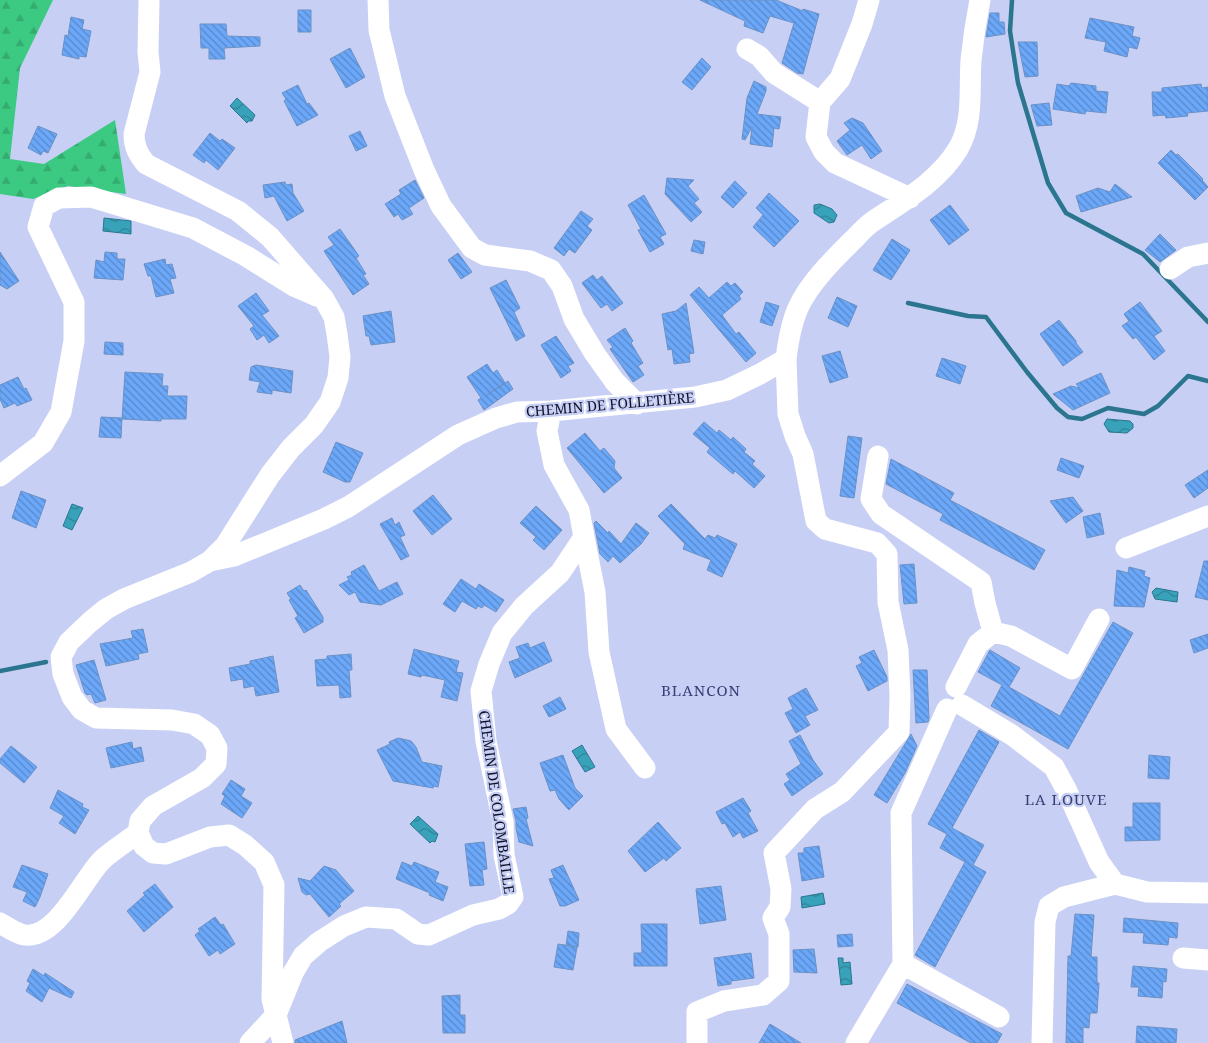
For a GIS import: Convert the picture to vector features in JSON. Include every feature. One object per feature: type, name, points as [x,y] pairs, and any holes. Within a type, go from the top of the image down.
[{"type":"street","points":[[149,0],[148,52],[150,72],[134,134],[134,145],[146,164],[238,211],[270,237],[324,299],[334,318],[340,357],[338,378],[330,402],[314,425],[291,448],[270,474],[224,546],[210,561],[191,572],[124,599],[90,622],[69,642],[61,657],[63,674],[72,697],[82,710],[96,718],[172,720],[194,724],[210,735],[217,748],[216,764],[202,778],[154,806],[140,821],[138,833],[144,846],[153,853],[166,854],[210,837],[229,835],[246,845],[264,862],[274,885],[272,989],[283,1043]]},
{"type":"street","points":[[378,0],[379,30],[395,96],[424,170],[442,206],[472,248],[485,255],[530,261],[551,270],[562,286],[574,319],[595,354],[616,382],[637,404]]},
{"type":"street","points":[[869,0],[862,24],[840,79],[820,102],[816,137],[824,152],[835,163],[910,198]]},
{"type":"street","points":[[697,1043],[696,1012],[724,1001],[763,995],[778,981],[779,934],[772,918],[780,908],[781,889],[774,853],[815,809],[842,792],[899,732],[898,650],[888,602],[887,554],[877,543],[825,529],[816,521],[803,454],[788,414],[786,360],[788,340],[798,308],[816,281],[842,251],[869,223],[910,198],[939,173],[958,149],[968,126],[971,99],[971,61],[975,23],[980,0]]},
{"type":"street","points":[[747,49],[759,56],[774,73],[820,102]]},
{"type":"street","points":[[0,476],[43,443],[61,412],[74,341],[74,302],[38,226],[44,206],[59,198],[91,197],[193,228],[246,256],[294,286],[324,299]]},
{"type":"street","points":[[1170,269],[1188,257],[1208,253]]},
{"type":"street","name":"CHEMIN DE FOLLETIÈRE","points":[[210,561],[234,556],[250,550],[316,523],[348,507],[458,435],[496,418],[517,412],[637,404],[695,397],[728,390],[786,360]]},
{"type":"street","points":[[551,411],[548,431],[554,465],[579,510],[595,592],[599,652],[616,730],[646,768]]},
{"type":"street","points":[[878,456],[871,499],[881,514],[981,582],[994,632]]},
{"type":"street","points":[[1126,548],[1208,516]]},
{"type":"street","name":"CHEMIN DE COLOMBAILLE","points":[[250,1043],[276,1015],[293,973],[303,956],[319,942],[344,926],[366,917],[396,919],[418,934],[429,935],[473,915],[499,909],[508,904],[512,897],[504,855],[502,822],[486,741],[481,691],[489,664],[502,633],[524,606],[560,573],[584,537]]},
{"type":"street","points":[[994,632],[1011,636],[1072,668],[1099,619]]},
{"type":"street","points":[[856,1043],[903,964],[902,813],[955,700],[978,644],[994,632]]},
{"type":"street","points":[[955,700],[1012,735],[1054,768],[1067,790],[1099,862],[1115,884]]},
{"type":"street","points":[[0,923],[24,935],[41,933],[60,916],[102,861],[138,833]]},
{"type":"street","points":[[1042,1043],[1045,922],[1049,906],[1064,897],[1115,884],[1147,892],[1208,893]]},
{"type":"street","points":[[1183,958],[1208,960]]},
{"type":"street","points":[[903,964],[999,1017]]},
{"type":"green space","points":[[0,0],[53,0],[20,68],[10,159],[44,164],[115,120],[126,194],[68,186],[33,199],[0,194]]},
{"type":"water","points":[[237,98],[255,115],[252,121],[247,123],[230,106]]},
{"type":"water","points":[[820,204],[832,209],[837,215],[834,222],[829,223],[814,213],[814,205]]},
{"type":"water","points":[[104,218],[131,221],[131,234],[103,231]]},
{"type":"water","points":[[1107,419],[1130,421],[1133,424],[1133,428],[1127,433],[1109,432],[1104,424]]},
{"type":"water","points":[[72,504],[83,508],[72,530],[63,526]]},
{"type":"water","points":[[1156,588],[1178,592],[1177,602],[1155,599],[1152,592]]},
{"type":"water","points":[[582,745],[595,767],[585,772],[572,751]]},
{"type":"water","points":[[418,816],[438,834],[435,842],[432,841],[430,843],[410,824]]},
{"type":"water","points":[[823,893],[825,904],[802,908],[801,897]]},
{"type":"water","points":[[838,958],[843,958],[843,963],[850,962],[852,984],[841,985]]},
{"type":"building","points":[[700,0],[776,0],[803,11],[803,9],[819,14],[803,74],[797,73],[782,63],[794,23],[770,16],[763,33],[744,26],[745,21]]},
{"type":"building","points":[[298,10],[311,10],[311,32],[298,32]]},
{"type":"building","points":[[990,13],[999,13],[999,22],[1004,22],[1005,34],[986,37]]},
{"type":"building","points":[[71,17],[84,20],[82,29],[91,31],[86,57],[79,56],[79,59],[62,55],[65,35],[68,36]]},
{"type":"building","points":[[1090,18],[1134,27],[1132,36],[1140,38],[1137,49],[1129,47],[1127,57],[1104,51],[1106,42],[1085,38]]},
{"type":"building","points":[[200,24],[226,24],[227,36],[260,37],[260,46],[224,48],[225,59],[209,59],[209,48],[201,48]]},
{"type":"building","points":[[1018,42],[1037,42],[1038,76],[1025,77]]},
{"type":"building","points":[[350,48],[365,77],[346,88],[330,59]]},
{"type":"building","points":[[702,58],[711,67],[692,90],[682,82]]},
{"type":"building","points":[[754,81],[766,87],[757,114],[781,117],[779,129],[774,128],[772,147],[750,144],[752,127],[745,140],[742,139],[747,98]]},
{"type":"building","points":[[1071,83],[1096,86],[1096,91],[1108,92],[1106,113],[1086,111],[1085,114],[1053,109],[1057,84],[1069,86]]},
{"type":"building","points":[[1201,84],[1202,88],[1208,87],[1208,111],[1187,113],[1188,116],[1166,118],[1165,115],[1153,116],[1152,92],[1162,92],[1162,88]]},
{"type":"building","points":[[298,85],[307,104],[309,103],[318,115],[297,126],[282,93]]},
{"type":"building","points":[[1049,103],[1052,125],[1037,126],[1031,105]]},
{"type":"building","points":[[852,118],[863,123],[882,151],[871,159],[862,145],[847,155],[837,141],[850,130],[844,123]]},
{"type":"building","points":[[38,126],[57,134],[48,153],[43,151],[41,155],[28,148]]},
{"type":"building","points":[[360,131],[367,146],[356,151],[349,136]]},
{"type":"building","points":[[210,133],[220,141],[222,139],[235,148],[218,170],[206,160],[204,163],[193,155]]},
{"type":"building","points":[[1171,150],[1176,155],[1178,154],[1203,179],[1208,187],[1195,200],[1158,163]]},
{"type":"building","points":[[667,178],[694,180],[688,186],[699,199],[694,203],[702,212],[691,222],[665,194]]},
{"type":"building","points":[[415,180],[424,198],[409,208],[413,214],[402,220],[398,214],[394,217],[385,204],[401,194],[399,190]]},
{"type":"building","points":[[735,181],[747,193],[733,208],[721,197]]},
{"type":"building","points":[[285,182],[286,185],[292,184],[293,193],[304,211],[287,221],[274,196],[265,198],[263,185]]},
{"type":"building","points":[[1115,184],[1132,197],[1081,212],[1076,196],[1098,188],[1110,192]]},
{"type":"building","points":[[769,193],[799,221],[774,247],[753,227],[763,215],[756,208]]},
{"type":"building","points":[[644,195],[666,234],[660,237],[664,244],[650,252],[638,230],[641,229],[628,205]]},
{"type":"building","points":[[950,205],[969,230],[949,245],[930,220]]},
{"type":"building","points":[[581,211],[593,219],[587,226],[592,230],[575,253],[569,249],[564,256],[554,248]]},
{"type":"building","points":[[340,229],[359,256],[356,258],[366,274],[363,275],[369,284],[353,295],[324,251],[334,245],[328,237]]},
{"type":"building","points":[[1160,234],[1176,250],[1160,262],[1145,250]]},
{"type":"building","points":[[892,239],[910,250],[891,280],[873,270]]},
{"type":"building","points":[[694,240],[705,242],[703,254],[691,251]]},
{"type":"building","points":[[0,252],[19,281],[7,289],[0,285]]},
{"type":"building","points":[[105,252],[117,253],[117,259],[125,259],[123,280],[94,278],[96,260],[104,262]]},
{"type":"building","points":[[458,253],[472,272],[461,279],[448,260]]},
{"type":"building","points":[[165,259],[166,265],[172,264],[176,278],[170,279],[174,293],[156,297],[151,276],[148,276],[144,264]]},
{"type":"building","points":[[593,275],[597,280],[602,276],[623,303],[612,311],[607,304],[601,308],[582,283]]},
{"type":"building","points":[[506,280],[520,308],[514,312],[525,336],[516,341],[490,288]]},
{"type":"building","points":[[727,282],[731,286],[735,283],[743,292],[739,296],[741,299],[722,315],[736,334],[739,332],[756,353],[746,362],[690,295],[699,287],[709,298]]},
{"type":"building","points":[[256,293],[269,311],[262,315],[279,336],[269,343],[264,335],[257,340],[250,329],[254,326],[238,306]]},
{"type":"building","points":[[837,297],[857,306],[848,327],[828,318]]},
{"type":"building","points":[[766,302],[779,306],[772,326],[760,322]]},
{"type":"building","points":[[1140,302],[1162,331],[1154,336],[1165,351],[1154,360],[1136,337],[1133,339],[1122,326],[1129,321],[1124,314]]},
{"type":"building","points":[[686,303],[694,353],[689,354],[690,362],[674,364],[672,349],[668,350],[662,314],[676,311]]},
{"type":"building","points":[[391,311],[395,342],[371,345],[369,336],[366,336],[363,316]]},
{"type":"building","points":[[1059,320],[1083,352],[1063,366],[1040,334]]},
{"type":"building","points":[[625,328],[633,341],[631,343],[643,363],[638,366],[644,375],[633,382],[610,349],[613,347],[607,340]]},
{"type":"building","points":[[556,336],[574,363],[568,366],[571,371],[561,378],[541,345]]},
{"type":"building","points":[[105,342],[123,343],[123,355],[104,354]]},
{"type":"building","points":[[840,351],[848,377],[830,383],[822,356]]},
{"type":"building","points":[[942,358],[966,366],[960,384],[936,376]]},
{"type":"building","points":[[487,364],[493,373],[497,370],[505,383],[508,381],[513,389],[484,410],[478,400],[481,398],[467,377]]},
{"type":"building","points":[[256,365],[293,371],[291,393],[272,390],[272,394],[257,392],[260,382],[249,380],[251,367]]},
{"type":"building","points":[[125,372],[163,374],[162,386],[168,386],[167,396],[187,396],[186,419],[161,419],[161,421],[122,419]]},
{"type":"building","points":[[1101,373],[1110,393],[1073,410],[1053,394],[1071,386],[1080,388],[1076,384]]},
{"type":"building","points":[[18,377],[32,400],[17,406],[15,403],[4,408],[0,399],[0,385]]},
{"type":"building","points":[[101,417],[122,418],[121,438],[99,437]]},
{"type":"building","points":[[704,422],[717,433],[719,430],[731,440],[733,437],[746,449],[744,452],[755,461],[752,464],[765,476],[754,488],[735,471],[733,474],[707,452],[710,448],[693,434]]},
{"type":"building","points":[[585,433],[600,451],[604,448],[615,461],[614,468],[622,478],[604,493],[567,448]]},
{"type":"building","points":[[848,436],[862,438],[854,498],[840,496]]},
{"type":"building","points":[[336,442],[363,453],[350,482],[345,482],[323,472]]},
{"type":"building","points":[[1061,458],[1084,466],[1079,478],[1057,470]]},
{"type":"building","points":[[891,459],[954,493],[950,500],[1045,550],[1034,570],[940,520],[943,514],[886,484]]},
{"type":"building","points":[[1208,470],[1208,488],[1194,498],[1185,485]]},
{"type":"building","points":[[21,491],[46,500],[36,528],[12,518]]},
{"type":"building","points":[[433,495],[452,519],[432,535],[413,511]]},
{"type":"building","points":[[1073,497],[1083,511],[1066,523],[1050,501]]},
{"type":"building","points":[[671,504],[705,539],[708,535],[715,538],[717,535],[737,544],[722,577],[707,570],[711,560],[683,549],[685,544],[658,516]]},
{"type":"building","points":[[536,506],[562,530],[544,550],[533,540],[536,537],[520,523]]},
{"type":"building","points":[[1100,513],[1104,534],[1087,538],[1083,517]]},
{"type":"building","points":[[392,518],[395,525],[399,522],[405,535],[400,537],[409,556],[401,560],[380,524]]},
{"type":"building","points":[[596,521],[621,544],[636,523],[649,533],[641,544],[620,563],[613,556],[608,562],[600,554],[594,523]]},
{"type":"building","points":[[1204,561],[1208,561],[1208,600],[1195,597]]},
{"type":"building","points":[[914,564],[917,603],[904,604],[900,565]]},
{"type":"building","points":[[364,565],[379,591],[397,582],[403,594],[381,605],[360,602],[355,592],[349,595],[339,585],[349,580],[347,577],[352,575],[351,572]]},
{"type":"building","points":[[1129,567],[1145,571],[1144,576],[1150,578],[1144,607],[1114,606],[1117,570],[1128,573]]},
{"type":"building","points":[[461,579],[476,589],[479,584],[504,600],[496,612],[484,605],[482,608],[478,606],[476,609],[462,601],[455,612],[443,604]]},
{"type":"building","points":[[300,585],[304,591],[306,590],[323,617],[323,622],[304,633],[295,618],[298,616],[287,593]]},
{"type":"building","points":[[1113,622],[1133,633],[1068,749],[991,706],[1002,685],[978,672],[990,650],[1020,668],[1009,687],[1060,716]]},
{"type":"building","points":[[143,629],[148,652],[138,654],[139,659],[106,666],[100,644],[133,638],[131,631]]},
{"type":"building","points":[[1208,634],[1208,648],[1194,653],[1190,640]]},
{"type":"building","points":[[544,642],[552,661],[515,678],[509,662],[520,658],[516,647],[528,643],[530,648]]},
{"type":"building","points":[[414,649],[459,661],[456,672],[463,673],[457,701],[441,697],[445,680],[408,674]]},
{"type":"building","points":[[874,650],[887,677],[887,681],[868,691],[856,666],[862,663],[859,657]]},
{"type":"building","points":[[351,654],[352,670],[349,670],[351,697],[340,698],[339,685],[317,686],[315,660],[327,659],[327,656]]},
{"type":"building","points":[[273,656],[279,692],[256,696],[254,686],[244,688],[243,679],[231,681],[229,668],[250,664],[250,661]]},
{"type":"building","points":[[94,660],[106,700],[95,703],[91,694],[87,695],[85,693],[76,665]]},
{"type":"building","points":[[913,670],[927,670],[928,722],[916,723]]},
{"type":"building","points":[[806,688],[818,710],[805,716],[810,725],[796,733],[785,713],[793,709],[788,698]]},
{"type":"building","points":[[560,697],[566,709],[549,717],[543,706]]},
{"type":"building","points":[[979,730],[999,742],[952,828],[984,845],[973,865],[986,872],[935,967],[915,955],[965,862],[940,848],[947,834],[928,824]]},
{"type":"building","points":[[911,734],[917,746],[905,773],[887,803],[874,795]]},
{"type":"building","points":[[800,735],[813,760],[823,774],[792,796],[784,784],[790,780],[786,774],[801,764],[789,741]]},
{"type":"building","points":[[398,738],[411,741],[416,747],[422,762],[442,766],[438,787],[434,786],[433,788],[393,781],[377,750]]},
{"type":"building","points":[[132,742],[133,749],[141,747],[144,761],[111,768],[106,748]]},
{"type":"building","points":[[11,746],[37,767],[24,783],[0,763],[0,759]]},
{"type":"building","points":[[563,755],[575,788],[583,796],[569,810],[559,799],[555,790],[550,791],[540,763]]},
{"type":"building","points":[[1149,755],[1170,757],[1169,779],[1148,778]]},
{"type":"building","points":[[231,780],[245,789],[241,796],[252,803],[242,818],[221,804],[225,796],[222,794]]},
{"type":"building","points":[[58,790],[83,804],[82,807],[89,810],[75,834],[59,823],[64,816],[50,808]]},
{"type":"building","points":[[743,798],[751,811],[748,813],[758,831],[743,838],[740,832],[733,837],[725,823],[722,824],[716,812]]},
{"type":"building","points":[[1133,803],[1160,803],[1160,840],[1125,841],[1125,827],[1133,827]]},
{"type":"building","points":[[526,807],[528,818],[526,819],[533,846],[519,842],[516,828],[513,809]]},
{"type":"building","points":[[658,822],[681,848],[666,861],[664,858],[645,872],[628,851]]},
{"type":"building","points":[[484,842],[487,869],[482,870],[484,885],[470,886],[465,844]]},
{"type":"building","points":[[819,846],[824,877],[802,881],[798,853],[804,853],[804,848]]},
{"type":"building","points":[[402,862],[412,866],[414,862],[439,872],[435,882],[448,887],[443,901],[429,895],[430,893],[396,879]]},
{"type":"building","points":[[22,865],[48,874],[35,907],[23,901],[27,892],[13,887]]},
{"type":"building","points":[[563,865],[579,900],[565,906],[560,906],[549,879],[554,878],[551,870]]},
{"type":"building","points":[[324,866],[336,870],[354,891],[339,904],[341,906],[329,917],[310,894],[306,895],[302,892],[298,878],[310,881]]},
{"type":"building","points":[[155,884],[173,907],[144,932],[127,911],[145,895],[143,893]]},
{"type":"building","points":[[721,886],[726,920],[700,924],[696,889]]},
{"type":"building","points":[[1075,914],[1094,915],[1091,957],[1097,957],[1097,983],[1099,983],[1097,1013],[1090,1013],[1089,1028],[1083,1027],[1083,1043],[1066,1043],[1068,956],[1071,956]]},
{"type":"building","points":[[215,917],[221,925],[223,924],[235,944],[220,954],[218,950],[209,956],[195,935],[200,931],[198,929]]},
{"type":"building","points":[[1124,918],[1178,923],[1177,938],[1169,937],[1168,945],[1143,943],[1144,933],[1123,932]]},
{"type":"building","points":[[641,924],[667,924],[667,966],[634,966],[634,953],[642,953]]},
{"type":"building","points":[[568,931],[579,933],[578,947],[566,945]]},
{"type":"building","points":[[852,934],[853,946],[838,947],[837,935]]},
{"type":"building","points":[[558,944],[577,947],[573,970],[554,967]]},
{"type":"building","points":[[814,949],[817,973],[794,972],[793,950]]},
{"type":"building","points":[[751,953],[754,978],[731,981],[731,984],[718,986],[714,958]]},
{"type":"building","points":[[1133,966],[1167,969],[1166,982],[1163,981],[1162,998],[1138,996],[1139,987],[1131,987]]},
{"type":"building","points":[[33,969],[44,976],[45,973],[74,992],[71,998],[49,988],[42,1002],[26,991],[30,983],[27,981]]},
{"type":"building","points":[[907,984],[1002,1034],[997,1043],[971,1043],[897,1003]]},
{"type":"building","points":[[460,995],[460,1015],[465,1015],[465,1033],[443,1033],[442,996]]},
{"type":"building","points":[[342,1021],[347,1043],[295,1043],[295,1040]]},
{"type":"building","points":[[770,1024],[801,1043],[759,1043]]},
{"type":"building","points":[[1137,1026],[1177,1029],[1176,1043],[1136,1043]]},
{"type":"waterway","points":[[1012,0],[1010,31],[1018,83],[1048,183],[1066,213],[1143,254],[1208,322]]},
{"type":"waterway","points":[[908,303],[968,316],[986,317],[1027,372],[1057,408],[1068,417],[1082,419],[1108,408],[1144,414],[1158,406],[1188,376],[1208,381]]},
{"type":"waterway","points":[[0,671],[46,662]]},
{"type":"district","name":"BLANCON","points":[[701,690]]},
{"type":"district","name":"LA LOUVE","points":[[1066,799]]}]
